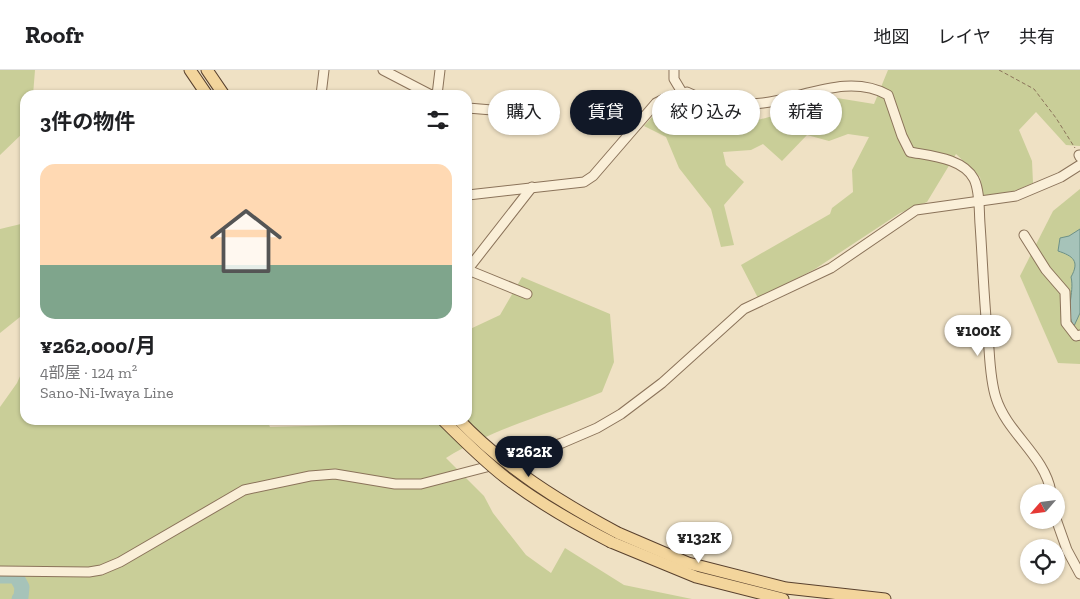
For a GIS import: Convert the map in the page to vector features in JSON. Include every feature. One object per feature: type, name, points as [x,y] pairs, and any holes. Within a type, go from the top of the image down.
[{"type":"main road","points":[[190,70],[204,90]]},
{"type":"main road","points":[[208,70],[220,90]]},
{"type":"main road","points":[[448,425],[504,477],[538,501],[696,577],[783,599]]},
{"type":"main road","points":[[464,425],[508,466],[615,538],[688,563],[778,586],[885,599]]},
{"type":"street","points":[[322,90],[324,70]]},
{"type":"street","points":[[383,70],[421,90]]},
{"type":"street","points":[[438,90],[440,70]]},
{"type":"street","points":[[674,70],[674,79],[681,90]]},
{"type":"street","points":[[760,104],[848,85],[883,92],[888,95],[902,136],[910,152],[939,157],[968,170],[975,180],[978,203],[983,297],[996,398],[1004,415],[1044,471],[1048,484]]},
{"type":"street","points":[[472,108],[488,110]]},
{"type":"street","points":[[472,194],[584,182],[593,176],[652,108]]},
{"type":"street","points":[[0,571],[89,572],[100,570],[120,562],[244,490],[265,485],[310,476],[335,474],[395,484],[421,484],[517,459],[562,443],[597,428],[628,409],[662,383],[744,309],[831,268],[916,210],[978,203],[1016,196],[1038,188],[1080,165]]},
{"type":"street","points":[[472,265],[532,187]]},
{"type":"street","points":[[1024,235],[1046,270],[1066,292],[1066,323],[1076,336],[1080,336]]},
{"type":"street","points":[[472,272],[527,294]]},
{"type":"street","points":[[1060,529],[1067,550],[1080,574]]},
{"type":"path","points":[[999,70],[1034,89],[1056,118],[1079,156]]},
{"type":"green space","points":[[0,70],[35,70],[33,90],[20,90],[20,136],[0,155]]},
{"type":"green space","points":[[888,70],[1080,70],[1080,146],[1066,145],[1036,112],[1019,130],[1032,161],[1033,183],[1014,191],[983,196],[980,177],[956,154],[927,202],[900,213],[815,269],[758,298],[741,265],[830,214],[832,208],[853,192],[852,170],[869,137],[848,134],[829,141],[807,135],[842,135],[842,99],[874,104]]},
{"type":"green space","points":[[652,117],[652,130],[644,126]]},
{"type":"green space","points":[[770,117],[770,135],[807,135],[782,161],[763,144],[751,150],[723,152],[726,165],[744,182],[724,205],[734,245],[721,247],[711,209],[679,168],[666,137],[662,135],[760,135],[760,119]]},
{"type":"green space","points":[[1080,189],[1080,364],[1058,363],[1020,276],[1053,211]]},
{"type":"green space","points":[[20,224],[20,317],[0,333],[0,229]]},
{"type":"green space","points":[[522,277],[610,314],[614,362],[602,392],[483,438],[446,458],[484,496],[493,513],[526,555],[551,573],[565,548],[624,585],[692,599],[0,599],[0,407],[20,376],[20,425],[269,425],[270,427],[472,425],[472,328],[500,315]]},
{"type":"water","points":[[1080,229],[1080,313],[1074,326],[1071,321],[1070,309],[1071,277],[1075,263],[1071,257],[1058,251],[1060,238],[1069,236]]},
{"type":"waterway","points":[[0,576],[16,576],[22,587],[19,599]]}]
